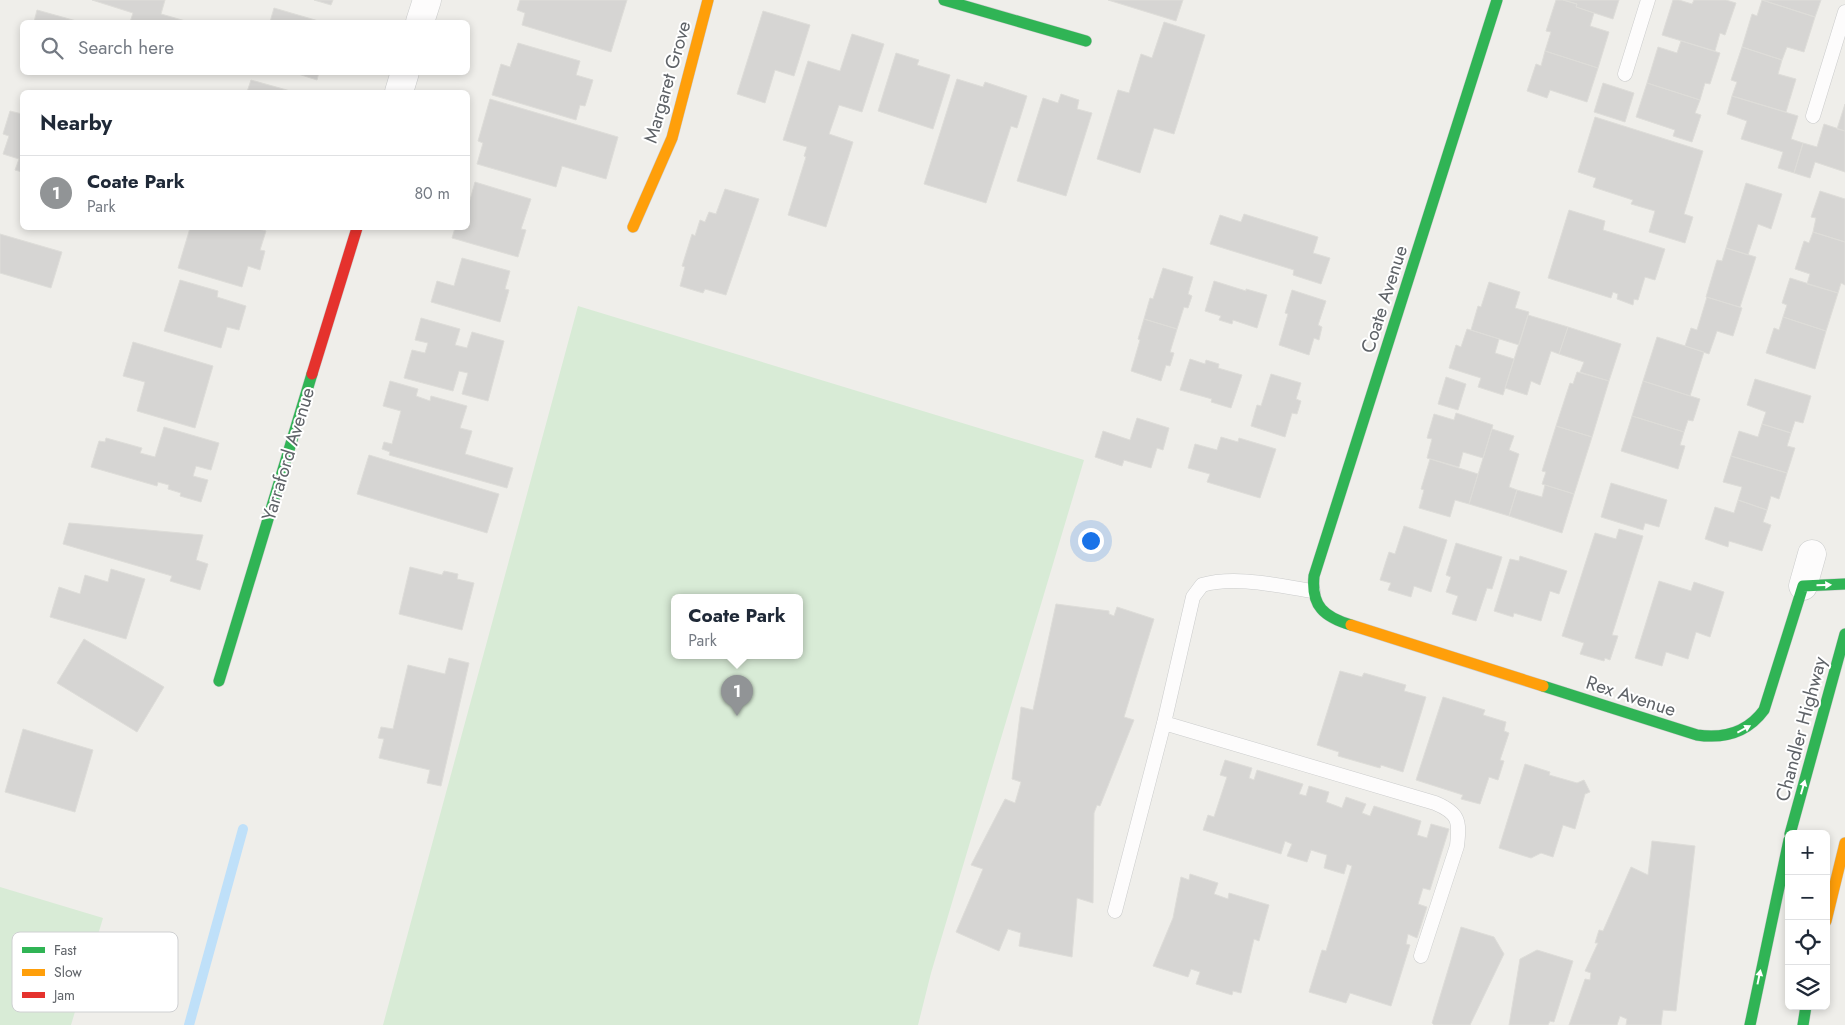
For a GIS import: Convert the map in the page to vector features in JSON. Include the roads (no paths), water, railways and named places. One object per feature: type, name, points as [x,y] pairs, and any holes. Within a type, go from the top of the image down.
[{"type":"street","points":[[421,20],[427,0]]},
{"type":"street","name":"Margaret Grove","points":[[633,227],[672,138],[708,0]]},
{"type":"street","points":[[944,0],[1001,7],[1086,41]]},
{"type":"street","name":"Coate Avenue","points":[[1319,608],[1313,597],[1317,567],[1496,0]]},
{"type":"street","points":[[400,90],[404,75]]},
{"type":"street","name":"Yarraford Avenue","points":[[219,681],[356,230]]},
{"type":"street","points":[[1812,554],[1803,586],[1845,584]]},
{"type":"street","name":"Rex Avenue","points":[[1319,608],[1331,617],[1344,623],[1697,735],[1716,738],[1729,736],[1744,729],[1759,718],[1764,710],[1803,586]]},
{"type":"street","name":"Chandler Highway","points":[[1791,830],[1845,634]]},
{"type":"street","points":[[1826,920],[1845,843]]},
{"type":"street","points":[[1750,1025],[1785,859]]},
{"type":"street","points":[[1803,1025],[1805,1010]]},
{"type":"lane","points":[[1625,74],[1648,0]]},
{"type":"lane","points":[[1813,116],[1845,12]]},
{"type":"lane","points":[[1115,911],[1164,723],[1193,597],[1202,584],[1214,581],[1313,591]]},
{"type":"lane","points":[[1164,723],[1448,808],[1457,817],[1459,830],[1456,846],[1421,956]]},
{"type":"waterway","points":[[189,1025],[243,829]]},
{"type":"place","name":"Coate Park","points":[[737,716]]}]
